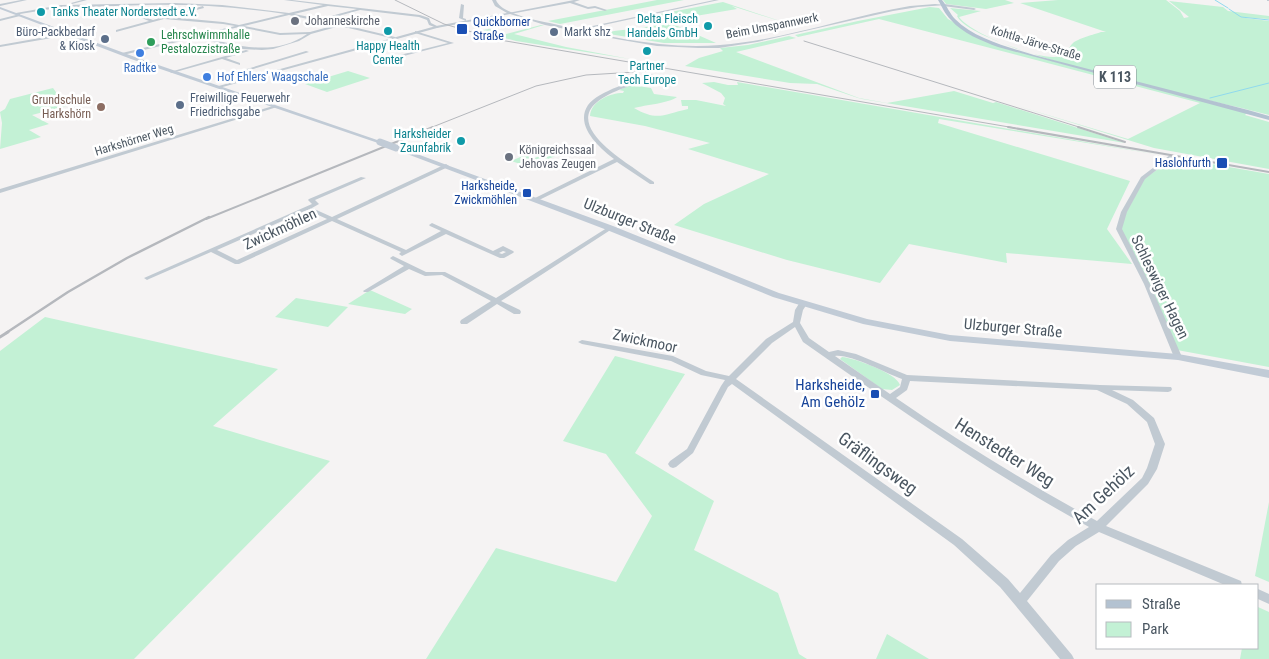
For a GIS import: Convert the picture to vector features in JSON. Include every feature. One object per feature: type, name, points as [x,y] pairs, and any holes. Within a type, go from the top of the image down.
[{"type":"main road","name":"Kohtla-Järve-Straße","points":[[940,4],[957,23],[969,31],[1014,50],[1269,118]]},
{"type":"main road","name":"Ulzburger Straße","points":[[0,7],[172,72],[446,166],[803,304],[866,322],[950,338],[1178,357],[1269,374]]},
{"type":"street","points":[[0,7],[26,0]]},
{"type":"street","points":[[0,20],[86,0]]},
{"type":"street","points":[[118,5],[134,0]]},
{"type":"street","points":[[58,7],[147,5],[168,0]]},
{"type":"street","points":[[117,31],[229,0]]},
{"type":"street","points":[[284,0],[420,16],[428,19],[430,24],[436,27]]},
{"type":"street","points":[[353,0],[374,2]]},
{"type":"street","points":[[494,0],[498,7],[510,12]]},
{"type":"street","points":[[219,88],[436,27],[579,0]]},
{"type":"street","points":[[576,30],[718,0]]},
{"type":"street","points":[[320,20],[361,9],[367,2]]},
{"type":"street","points":[[570,2],[588,8],[595,7],[604,10]]},
{"type":"street","points":[[152,4],[210,5],[291,14],[394,38]]},
{"type":"street","name":"Beim Umspannwerk","points":[[510,12],[576,30],[664,46],[713,46],[749,42],[920,6],[940,4],[974,9]]},
{"type":"street","points":[[147,5],[131,13],[152,21]]},
{"type":"street","points":[[122,54],[328,5]]},
{"type":"street","points":[[462,5],[461,18],[465,20]]},
{"type":"street","points":[[164,18],[223,23],[280,34],[310,34],[341,25]]},
{"type":"street","points":[[389,59],[452,43],[416,32]]},
{"type":"street","points":[[0,46],[68,34]]},
{"type":"street","points":[[172,72],[252,50],[286,45],[310,34]]},
{"type":"street","points":[[198,36],[252,50]]},
{"type":"street","points":[[239,72],[307,52]]},
{"type":"street","points":[[222,58],[239,64]]},
{"type":"street","points":[[260,66],[275,72]]},
{"type":"street","points":[[652,75],[598,99],[590,106],[587,113],[592,134],[601,147],[616,160],[629,166],[641,177],[652,183]]},
{"type":"street","name":"Harkshörner Weg","points":[[0,191],[275,107]]},
{"type":"street","name":"Schleswiger Hagen","points":[[1170,157],[1142,178],[1124,212],[1119,229],[1147,284],[1178,357]]},
{"type":"street","points":[[535,200],[616,160]]},
{"type":"street","name":"Zwickmöhlen","points":[[212,250],[237,263],[446,166]]},
{"type":"street","name":"Zwickmöhlen","points":[[147,278],[308,208],[316,204],[312,200],[363,178]]},
{"type":"street","name":"Zwickmöhlen","points":[[308,208],[332,219]]},
{"type":"street","points":[[332,219],[406,252]]},
{"type":"street","points":[[432,226],[494,253]]},
{"type":"street","points":[[464,322],[610,228]]},
{"type":"street","points":[[446,231],[393,258],[425,274],[443,274],[517,312]]},
{"type":"street","points":[[366,291],[409,266]]},
{"type":"street","points":[[673,464],[685,457],[690,451],[725,386],[765,343],[782,330],[796,323],[799,310],[803,304]]},
{"type":"street","name":"Henstedter Weg","points":[[796,323],[806,340],[827,355],[889,398],[1054,503],[1098,527],[1235,584]]},
{"type":"street","name":"Zwickmoor","points":[[582,342],[673,359],[704,373],[731,379]]},
{"type":"street","name":"Am Gehölz","points":[[827,355],[838,353],[853,356],[906,378],[1098,387],[1168,388]]},
{"type":"street","points":[[889,398],[904,388],[906,378]]},
{"type":"street","name":"Gräflingsweg","points":[[731,379],[958,542],[1004,582],[1068,659]]},
{"type":"street","name":"Am Gehölz","points":[[1020,601],[1055,558],[1072,543],[1098,527],[1144,481],[1157,456],[1160,444],[1156,427],[1142,410],[1130,402],[1098,387]]},
{"type":"street","points":[[1130,387],[1130,402]]},
{"type":"green space","points":[[657,0],[684,0],[560,24],[548,21]]},
{"type":"green space","points":[[943,0],[1005,0],[1014,3],[986,9],[946,4]]},
{"type":"green space","points":[[1058,0],[1166,0],[1180,11],[1184,18],[1189,17],[1169,1],[1223,7],[1228,11],[1269,16],[1269,19],[1238,17],[1269,21],[1269,115],[1101,74],[1035,54],[1051,57],[1060,56],[1075,41],[1106,32],[1020,3]]},
{"type":"green space","points":[[723,2],[792,25],[732,6],[737,9],[666,21],[716,43],[664,43],[603,33],[656,25],[639,18]]},
{"type":"green space","points":[[930,7],[939,8],[948,19],[979,37],[1019,52],[1247,113],[1245,115],[1269,122],[1269,169],[1154,148],[1014,105],[1128,139],[1200,103],[879,19],[798,37],[795,35]]},
{"type":"green space","points":[[950,8],[981,11],[959,17],[965,22],[957,16]]},
{"type":"green space","points":[[544,25],[514,34],[566,47],[630,59],[516,41],[479,31],[489,29],[506,34]]},
{"type":"green space","points":[[789,36],[796,38],[736,52],[859,98],[817,84],[790,83],[685,66],[699,58],[723,51],[720,48],[748,45]]},
{"type":"green space","points":[[348,71],[370,78],[327,92],[305,84]]},
{"type":"green space","points":[[714,82],[738,85],[737,82],[1161,155],[939,119],[938,123],[1130,181],[1107,229],[1132,264],[1006,253],[1007,263],[909,244],[880,283],[787,260],[674,225],[704,204],[769,174],[688,149],[710,143],[645,126],[590,116],[591,111],[597,102],[612,94],[623,93],[624,91],[619,90],[631,85],[651,88],[654,94],[677,97],[634,108],[649,115],[661,116],[688,109],[688,106],[682,106],[681,100],[696,100],[726,106],[723,104],[725,98],[721,93],[702,83]]},
{"type":"green space","points":[[53,88],[66,106],[32,115],[49,124],[29,130],[41,137],[0,149],[2,123],[0,112],[5,109],[10,99]]},
{"type":"green space","points":[[954,91],[993,103],[996,102],[1125,143],[862,99],[859,98],[887,103]]},
{"type":"green space","points":[[553,149],[562,153],[530,167],[511,161],[525,155],[535,158]]},
{"type":"green space","points":[[1170,161],[1197,169],[1200,162],[1269,174],[1269,367],[1177,350],[1120,230],[1126,213],[1145,178]]},
{"type":"green space","points":[[370,290],[412,309],[405,314],[348,304]]},
{"type":"green space","points":[[296,298],[348,307],[328,327],[275,317]]},
{"type":"green space","points":[[45,317],[278,369],[213,426],[330,461],[134,659],[0,659],[0,351]]},
{"type":"green space","points":[[615,356],[685,374],[635,453],[714,501],[694,550],[778,593],[799,654],[807,659],[426,659],[496,548],[616,582],[652,516],[606,454],[563,441]]},
{"type":"green space","points":[[842,357],[865,363],[883,371],[897,380],[900,385],[892,390],[882,389],[840,359]]},
{"type":"green space","points":[[1269,502],[1269,582],[1255,576]]},
{"type":"green space","points":[[1259,607],[1269,612],[1269,659],[1240,659],[1242,649],[1259,649]]},
{"type":"green space","points":[[887,634],[929,659],[876,659]]},
{"type":"waterway","points":[[1215,0],[1228,8]]},
{"type":"waterway","points":[[1229,9],[1241,17],[1269,20]]},
{"type":"waterway","points":[[1210,98],[1269,83]]},
{"type":"railway","points":[[395,0],[444,24],[500,40],[1015,128]]},
{"type":"railway","points":[[804,41],[1082,128]]},
{"type":"railway","points":[[430,128],[536,86],[586,75],[652,71]]},
{"type":"railway","points":[[206,219],[433,127]]},
{"type":"railway","points":[[1008,127],[1269,172]]},
{"type":"railway","points":[[1078,127],[1125,142]]},
{"type":"railway","points":[[6,333],[68,292],[127,258],[209,217]]},
{"type":"railway","points":[[0,337],[8,332]]},
{"type":"place","name":"Tanks Theater Norderstedt e.V.","points":[[41,12]]},
{"type":"place","name":"Johanneskirche","points":[[295,21]]},
{"type":"place","name":"Delta Fleisch Handels GmbH","points":[[708,26]]},
{"type":"place","name":"Quickborner Straße","points":[[462,29]]},
{"type":"place","name":"Happy Health Center","points":[[388,31]]},
{"type":"place","name":"Markt shz","points":[[554,32]]},
{"type":"place","name":"Büro-Packbedarf & Kiosk","points":[[105,39]]},
{"type":"place","name":"Lehrschwimmhalle Pestalozzistraße","points":[[151,42]]},
{"type":"place","name":"Partner Tech Europe","points":[[647,51]]},
{"type":"place","name":"Radtke","points":[[140,53]]},
{"type":"place","name":"Hof Ehlers' Waagschale","points":[[207,77]]},
{"type":"place","name":"Freiwillige Feuerwehr Friedrichsgabe","points":[[180,105]]},
{"type":"place","name":"Grundschule Harkshörn","points":[[101,107]]},
{"type":"place","name":"Harksheider Zaunfabrik","points":[[461,141]]},
{"type":"place","name":"Königreichssaal Jehovas Zeugen","points":[[509,157]]},
{"type":"place","name":"Haslohfurth","points":[[1222,163]]},
{"type":"place","name":"Harksheide, Zwickmöhlen","points":[[527,193]]},
{"type":"place","name":"Harksheide, Am Gehölz","points":[[875,394]]}]
